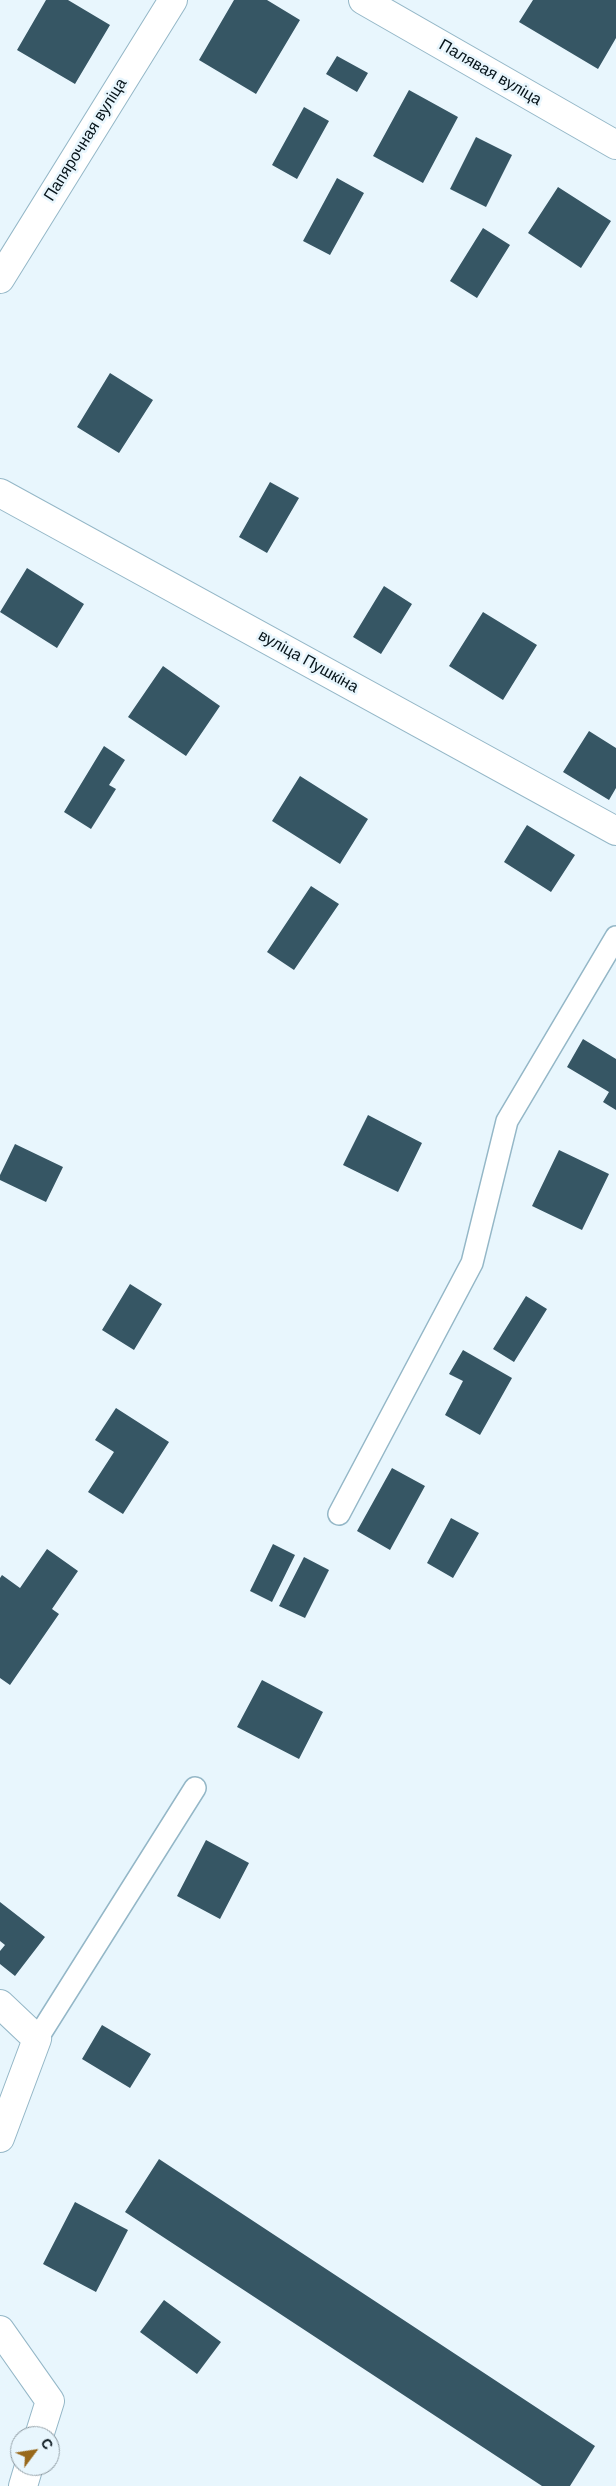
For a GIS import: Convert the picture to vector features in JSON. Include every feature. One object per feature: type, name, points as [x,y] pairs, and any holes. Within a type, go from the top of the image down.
[{"type":"street","name":"Папярочная вуліца","points":[[0,279],[173,0]]},
{"type":"street","name":"Палявая вуліца","points":[[363,0],[616,145]]},
{"type":"street","name":"вуліца Пушкіна","points":[[0,493],[616,831]]},
{"type":"street","points":[[0,2004],[37,2040],[0,2138]]},
{"type":"street","points":[[0,2330],[50,2401],[42,2426]]},
{"type":"lane","points":[[339,1514],[472,1263],[507,1121],[616,936]]},
{"type":"lane","points":[[37,2040],[195,1788]]},
{"type":"building","points":[[46,0],[68,0],[110,25],[75,84],[17,50]]},
{"type":"building","points":[[234,0],[267,0],[300,20],[256,94],[199,60]]},
{"type":"building","points":[[533,0],[616,0],[616,38],[598,69],[519,22]]},
{"type":"building","points":[[337,56],[368,73],[357,92],[326,74]]},
{"type":"building","points":[[409,90],[458,117],[423,183],[373,156]]},
{"type":"building","points":[[304,107],[329,121],[297,179],[272,165]]},
{"type":"building","points":[[476,137],[512,155],[486,207],[450,189]]},
{"type":"building","points":[[337,178],[364,193],[330,255],[303,241]]},
{"type":"building","points":[[558,187],[611,221],[581,268],[528,233]]},
{"type":"building","points":[[483,228],[510,245],[477,298],[450,281]]},
{"type":"building","points":[[110,373],[153,400],[119,453],[77,427]]},
{"type":"building","points":[[270,482],[299,498],[267,553],[239,537]]},
{"type":"building","points":[[27,568],[84,604],[57,648],[0,612]]},
{"type":"building","points":[[384,586],[412,604],[381,654],[353,637]]},
{"type":"building","points":[[483,612],[537,645],[503,700],[449,666]]},
{"type":"building","points":[[163,666],[220,706],[186,756],[128,717]]},
{"type":"building","points":[[589,731],[616,748],[616,788],[609,800],[563,772]]},
{"type":"building","points":[[104,746],[125,760],[109,785],[116,789],[91,829],[64,812]]},
{"type":"building","points":[[300,776],[368,819],[340,864],[272,821]]},
{"type":"building","points":[[527,825],[575,855],[551,892],[504,862]]},
{"type":"building","points":[[311,886],[339,904],[294,970],[267,952]]},
{"type":"building","points":[[583,1039],[616,1059],[616,1110],[603,1102],[609,1092],[567,1067]]},
{"type":"building","points":[[368,1115],[422,1143],[398,1192],[343,1165]]},
{"type":"building","points":[[15,1144],[63,1167],[46,1202],[0,1180],[0,1175]]},
{"type":"building","points":[[559,1150],[609,1174],[582,1230],[532,1206]]},
{"type":"building","points":[[130,1284],[162,1304],[134,1350],[102,1330]]},
{"type":"building","points":[[526,1296],[547,1309],[514,1362],[493,1349]]},
{"type":"building","points":[[463,1350],[512,1378],[480,1435],[445,1415],[463,1381],[449,1374]]},
{"type":"building","points":[[116,1408],[169,1442],[123,1514],[88,1492],[114,1452],[95,1440]]},
{"type":"building","points":[[392,1468],[425,1486],[390,1550],[357,1531]]},
{"type":"building","points":[[451,1518],[479,1533],[453,1578],[427,1563]]},
{"type":"building","points":[[273,1544],[295,1555],[272,1602],[250,1591]]},
{"type":"building","points":[[47,1549],[78,1571],[52,1609],[59,1614],[10,1685],[0,1678],[0,1578],[2,1575],[20,1588]]},
{"type":"building","points":[[304,1557],[329,1570],[305,1618],[279,1606]]},
{"type":"building","points":[[262,1680],[323,1712],[299,1759],[237,1727]]},
{"type":"building","points":[[206,1840],[249,1863],[220,1919],[177,1896]]},
{"type":"building","points":[[0,1902],[45,1937],[15,1976],[0,1964],[0,1951],[5,1945],[0,1941]]},
{"type":"building","points":[[102,2025],[151,2054],[130,2088],[82,2059]]},
{"type":"building","points":[[159,2159],[595,2446],[570,2486],[542,2486],[125,2212]]},
{"type":"building","points":[[75,2202],[128,2230],[96,2292],[43,2264]]},
{"type":"building","points":[[164,2300],[221,2342],[197,2374],[140,2332]]}]
